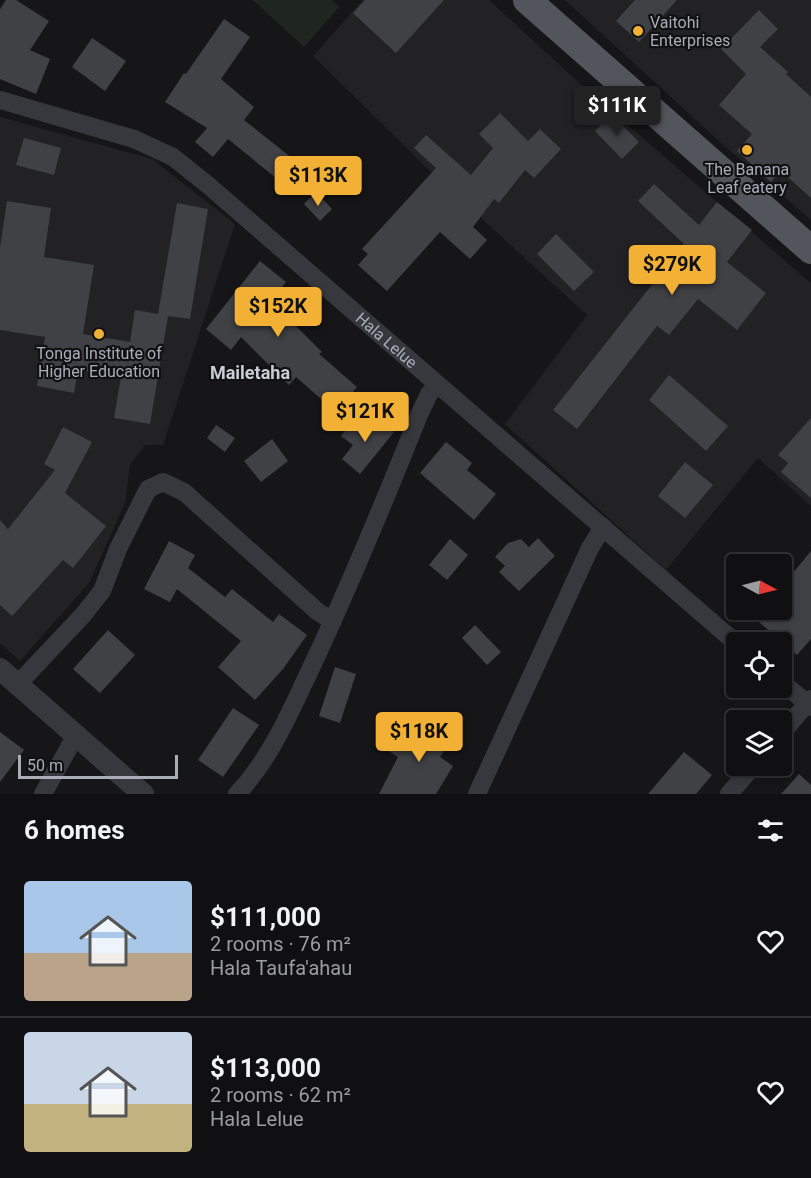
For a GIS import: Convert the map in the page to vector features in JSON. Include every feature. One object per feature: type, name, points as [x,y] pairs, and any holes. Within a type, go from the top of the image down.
[{"type":"main road","points":[[527,0],[811,250]]},
{"type":"street","name":"Hala Lelue","points":[[0,100],[134,139],[172,157],[726,634]]},
{"type":"street","points":[[237,794],[264,762],[333,621],[419,415],[429,394],[437,384]]},
{"type":"street","points":[[18,684],[84,615],[102,591],[122,540],[147,489],[163,482],[183,492],[318,612],[333,621]]},
{"type":"street","points":[[477,794],[590,548],[603,527]]},
{"type":"street","points":[[0,669],[143,794]]},
{"type":"street","points":[[792,690],[810,703],[792,722]]},
{"type":"street","points":[[43,794],[76,735]]},
{"type":"street","points":[[729,794],[745,776]]},
{"type":"shaded area","points":[[253,0],[332,0],[339,7],[304,47]]},
{"type":"shaded area","points":[[363,0],[489,0],[587,90],[811,283],[811,506],[758,458],[666,570],[505,424],[587,315],[434,175],[313,56]]},
{"type":"shaded area","points":[[565,0],[811,0],[811,220],[721,143]]},
{"type":"shaded area","name":"Tonga Institute of Higher Education","points":[[0,117],[152,159],[235,224],[163,445],[145,445],[130,465],[125,503],[89,583],[20,661],[0,643]]},
{"type":"building","points":[[6,0],[16,0],[49,21],[30,50],[50,59],[36,94],[0,79],[0,9]]},
{"type":"building","points":[[365,0],[444,0],[396,53],[353,13]]},
{"type":"building","name":"Vaitohi Enterprises","points":[[635,0],[677,0],[639,42],[616,21]]},
{"type":"building","points":[[759,10],[778,29],[760,47],[811,97],[811,198],[781,171],[771,182],[737,151],[752,134],[719,105],[746,74],[721,49]]},
{"type":"building","points":[[224,19],[250,37],[221,79],[254,107],[244,120],[292,158],[276,178],[228,139],[213,157],[195,142],[207,128],[165,102]]},
{"type":"building","points":[[92,38],[126,61],[105,91],[72,67]]},
{"type":"building","points":[[500,113],[528,141],[540,129],[561,149],[534,178],[525,170],[499,203],[494,199],[473,227],[487,240],[470,259],[440,232],[387,291],[358,265],[368,254],[362,249],[436,168],[414,148],[426,135],[471,175],[493,148],[479,134]]},
{"type":"building","points":[[611,114],[639,142],[622,159],[595,131]]},
{"type":"building","points":[[24,138],[61,148],[54,175],[16,165]]},
{"type":"building","points":[[654,184],[699,225],[717,202],[752,230],[727,262],[766,293],[737,330],[698,299],[669,335],[657,326],[577,429],[553,410],[684,244],[638,201]]},
{"type":"building","points":[[316,192],[332,209],[320,221],[304,204]]},
{"type":"building","points":[[7,201],[51,208],[44,257],[94,265],[83,334],[130,342],[135,310],[158,314],[177,203],[208,209],[190,319],[168,316],[150,424],[114,418],[121,377],[78,370],[74,393],[37,386],[45,337],[0,330],[0,248]]},
{"type":"building","points":[[556,234],[594,272],[574,291],[537,254]]},
{"type":"building","points":[[260,261],[286,282],[271,301],[322,352],[319,354],[357,387],[336,412],[296,377],[289,385],[241,337],[231,350],[206,329]]},
{"type":"building","points":[[669,375],[728,426],[706,451],[649,400]]},
{"type":"building","points":[[375,417],[394,432],[360,474],[342,459],[353,445],[341,436],[354,419],[366,428]]},
{"type":"building","points":[[811,418],[811,498],[781,472],[788,463],[778,455]]},
{"type":"building","points":[[216,425],[235,438],[225,452],[207,438]]},
{"type":"building","points":[[63,427],[92,442],[65,493],[106,526],[73,568],[63,560],[12,616],[0,605],[0,520],[8,529],[55,470],[44,464]]},
{"type":"building","points":[[272,439],[288,461],[261,482],[244,461]]},
{"type":"building","points":[[446,442],[472,463],[467,470],[496,494],[474,520],[420,473]]},
{"type":"building","points":[[685,462],[713,485],[685,518],[658,496]]},
{"type":"building","points":[[538,538],[555,556],[519,591],[499,572],[505,566],[495,557],[508,543],[521,539],[529,547]]},
{"type":"building","points":[[450,539],[468,555],[447,580],[429,565]]},
{"type":"building","points":[[169,541],[195,555],[188,568],[225,597],[232,589],[273,622],[279,614],[307,635],[283,669],[255,700],[218,667],[241,641],[177,589],[170,602],[144,589]]},
{"type":"building","points":[[811,551],[811,639],[797,655],[792,651],[792,632],[770,632],[757,620],[792,620],[792,574]]},
{"type":"building","points":[[475,625],[501,652],[487,665],[462,638]]},
{"type":"building","points":[[108,630],[135,655],[100,693],[73,669]]},
{"type":"building","points":[[335,667],[356,674],[340,723],[319,716]]},
{"type":"building","points":[[233,708],[259,725],[223,777],[198,760]]},
{"type":"building","points":[[429,721],[453,737],[440,757],[453,766],[436,794],[379,794],[398,757],[387,750],[400,730],[417,741]]},
{"type":"building","points":[[0,732],[24,750],[0,782]]},
{"type":"building","points":[[684,752],[712,775],[696,794],[648,794]]},
{"type":"building","points":[[799,774],[811,785],[811,794],[781,794]]},
{"type":"place","name":"Vaitohi Enterprises","points":[[638,31]]},
{"type":"place","name":"The Banana Leaf eatery","points":[[747,150]]},
{"type":"place","name":"Tonga Institute of Higher Education","points":[[99,334]]},
{"type":"district","name":"Mailetaha","points":[[250,373]]}]
